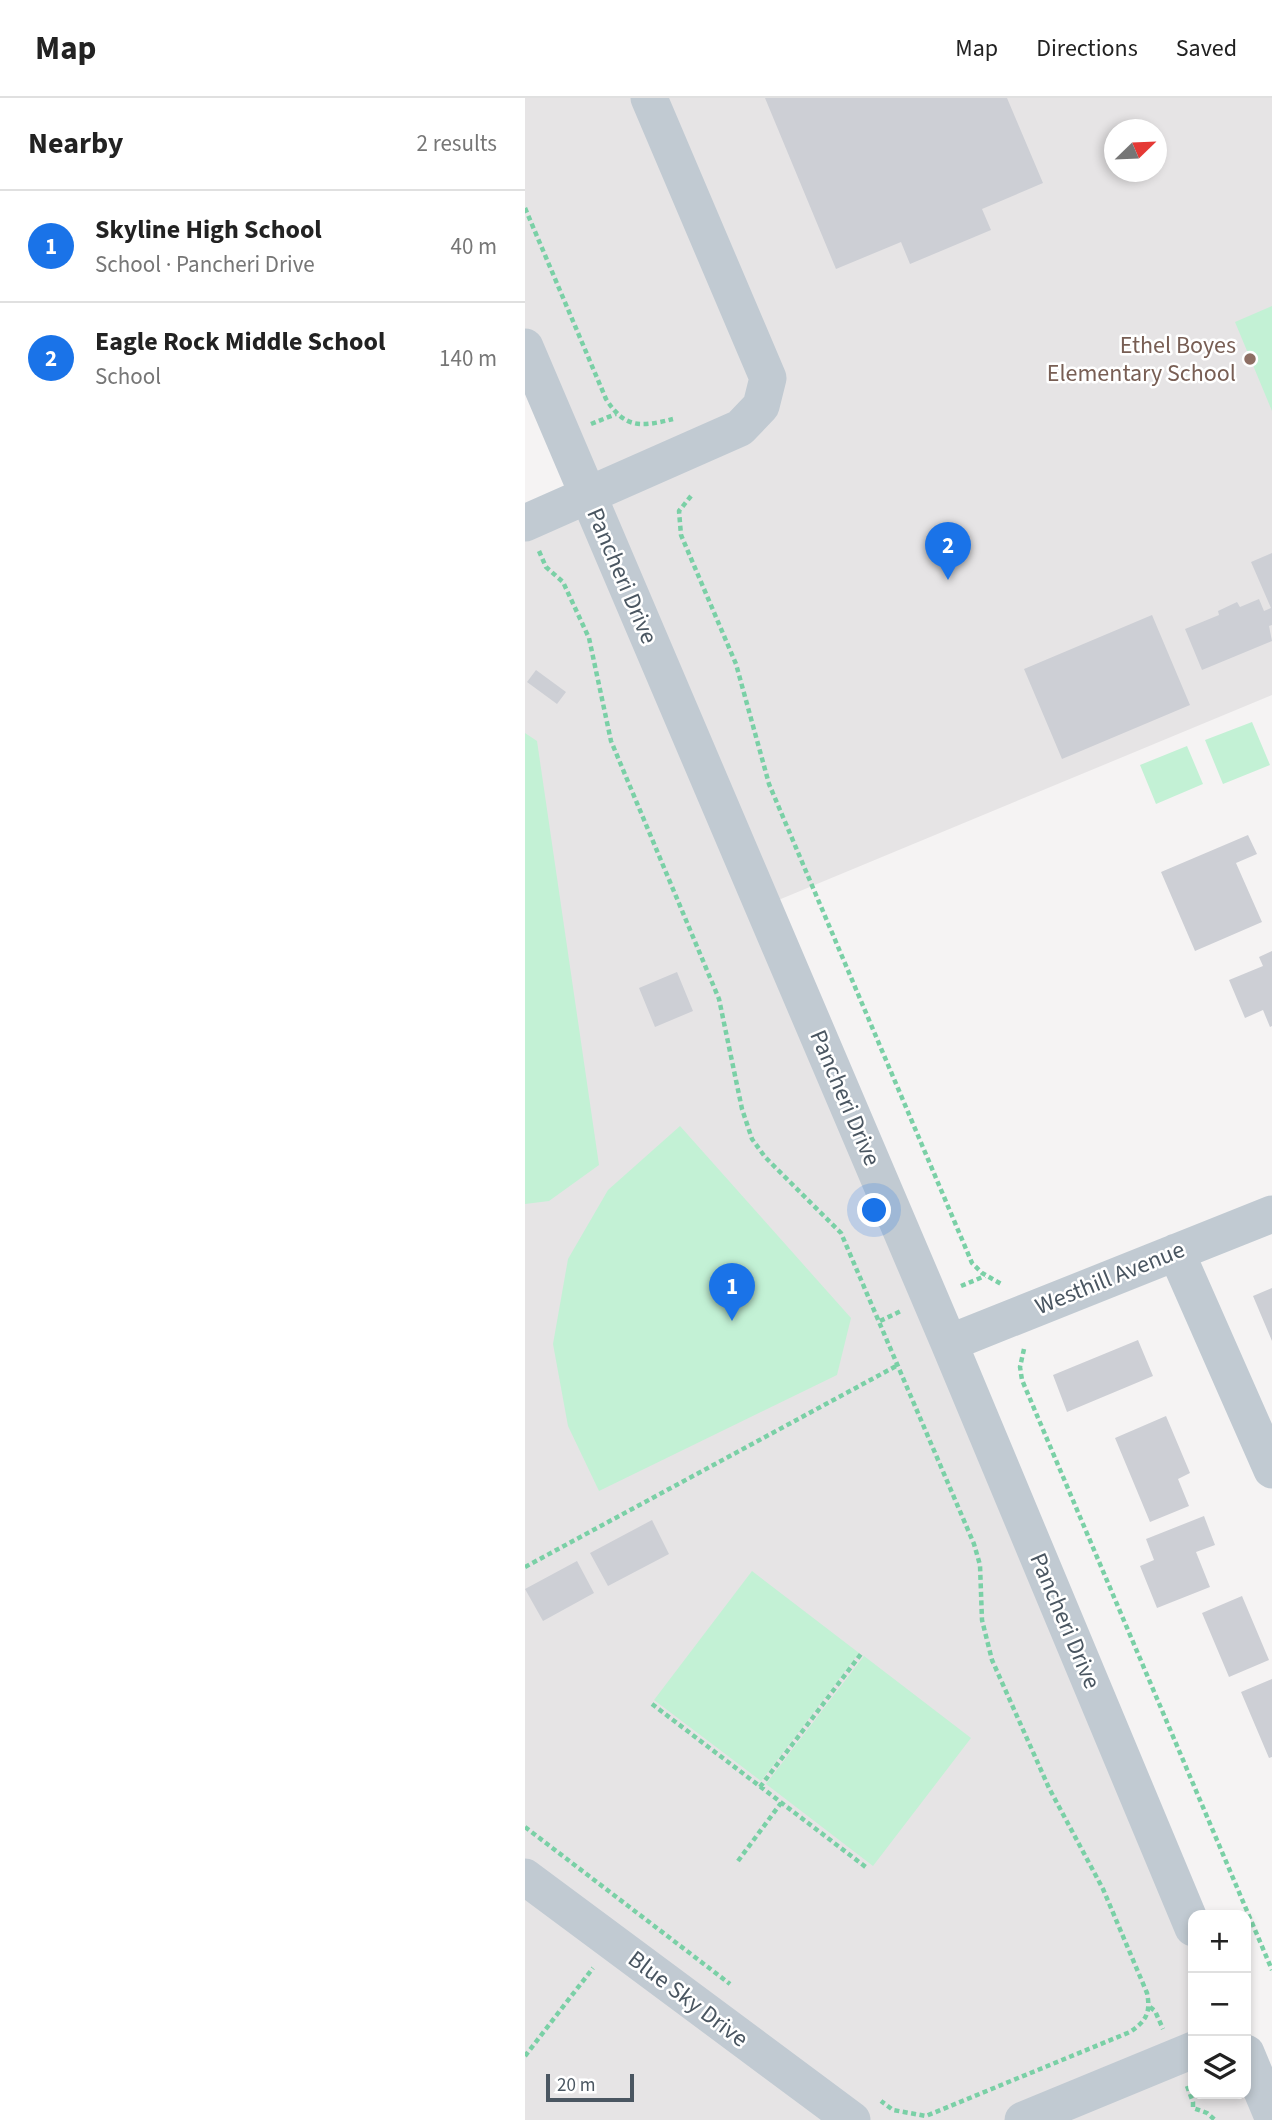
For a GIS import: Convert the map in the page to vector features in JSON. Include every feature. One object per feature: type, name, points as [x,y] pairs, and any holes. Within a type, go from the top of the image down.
[{"type":"street","points":[[525,523],[740,428],[761,406],[768,378],[649,98]]},
{"type":"street","name":"Pancheri Drive","points":[[525,347],[949,1343],[1188,1916]]},
{"type":"street","name":"Westhill Avenue","points":[[949,1343],[1272,1214]]},
{"type":"street","points":[[1176,1252],[1272,1470]]},
{"type":"street","name":"Blue Sky Drive","points":[[525,1877],[862,2107]]},
{"type":"street","points":[[1023,2120],[1188,2052]]},
{"type":"street","points":[[1251,2065],[1272,2115]]},
{"type":"path","points":[[525,208],[606,399],[616,414],[630,423],[647,425],[681,417]]},
{"type":"path","points":[[691,496],[680,511],[681,535],[736,664],[769,784],[972,1263],[998,1283],[1012,1284]]},
{"type":"path","points":[[546,567],[563,582],[589,638],[611,741],[713,982],[743,1109],[753,1139],[765,1157],[841,1233],[974,1544],[980,1565],[982,1620],[992,1660],[1049,1788],[1103,1889],[1150,2006],[1145,2020],[1130,2032],[926,2116],[862,2107]]},
{"type":"path","points":[[1027,1343],[1022,1354],[1021,1380],[1272,1970]]},
{"type":"path","points":[[525,1567],[898,1365]]},
{"type":"path","points":[[760,1787],[861,1654]]},
{"type":"path","points":[[652,1704],[867,1868]]},
{"type":"path","points":[[738,1861],[781,1803]]},
{"type":"path","points":[[525,1827],[732,1986]]},
{"type":"path","points":[[525,2056],[599,1960]]},
{"type":"path","points":[[1193,2108],[1207,2113],[1215,2120]]},
{"type":"shaded area","points":[[525,98],[1272,98],[1272,695],[764,906],[1188,1915],[1188,2099],[1248,2099],[1256,2120],[525,2120],[525,523],[588,495],[525,345]]},
{"type":"green space","points":[[1272,306],[1272,411],[1235,322]]},
{"type":"green space","points":[[1252,722],[1270,765],[1223,784],[1205,740]]},
{"type":"green space","points":[[525,733],[537,741],[599,1165],[549,1201],[525,1204]]},
{"type":"green space","points":[[1187,746],[1203,784],[1156,804],[1140,765]]},
{"type":"green space","points":[[680,1126],[851,1318],[837,1375],[599,1491],[568,1426],[553,1344],[568,1259],[608,1190]]},
{"type":"green space","points":[[752,1571],[859,1653],[761,1781],[654,1700]]},
{"type":"green space","points":[[864,1656],[971,1738],[873,1866],[766,1784]]},
{"type":"building","points":[[765,98],[1007,98],[1043,183],[982,209],[991,230],[910,264],[901,242],[836,269]]},
{"type":"building","points":[[1272,553],[1272,625],[1269,626],[1272,641],[1202,670],[1185,629],[1219,615],[1218,611],[1237,602],[1240,607],[1259,599],[1264,611],[1271,608],[1251,562]]},
{"type":"building","points":[[1152,615],[1190,705],[1062,759],[1024,669]]},
{"type":"building","points":[[536,670],[566,692],[557,704],[527,682]]},
{"type":"building","points":[[1248,835],[1257,854],[1236,863],[1262,922],[1195,951],[1161,872]]},
{"type":"building","points":[[1272,951],[1270,1027],[1263,1010],[1245,1018],[1229,980],[1263,966],[1259,957]]},
{"type":"building","points":[[677,972],[693,1011],[655,1027],[639,988]]},
{"type":"building","points":[[1272,1288],[1272,1341],[1253,1296]]},
{"type":"building","points":[[1138,1340],[1153,1376],[1067,1412],[1053,1375]]},
{"type":"building","points":[[1166,1416],[1190,1473],[1178,1479],[1189,1506],[1150,1522],[1115,1438]]},
{"type":"building","points":[[1204,1516],[1215,1545],[1196,1552],[1210,1587],[1157,1608],[1140,1566],[1154,1560],[1146,1539]]},
{"type":"building","points":[[652,1520],[669,1554],[608,1586],[590,1553]]},
{"type":"building","points":[[577,1561],[594,1593],[543,1621],[525,1589]]},
{"type":"building","points":[[1242,1596],[1269,1660],[1229,1677],[1202,1613]]},
{"type":"building","points":[[1272,1679],[1272,1757],[1269,1758],[1241,1692]]},
{"type":"place","name":"Ethel Boyes Elementary School","points":[[1250,359]]},
{"type":"place","name":"Eagle Rock Middle School","points":[[948,580]]},
{"type":"place","name":"Skyline High School","points":[[732,1321]]}]
